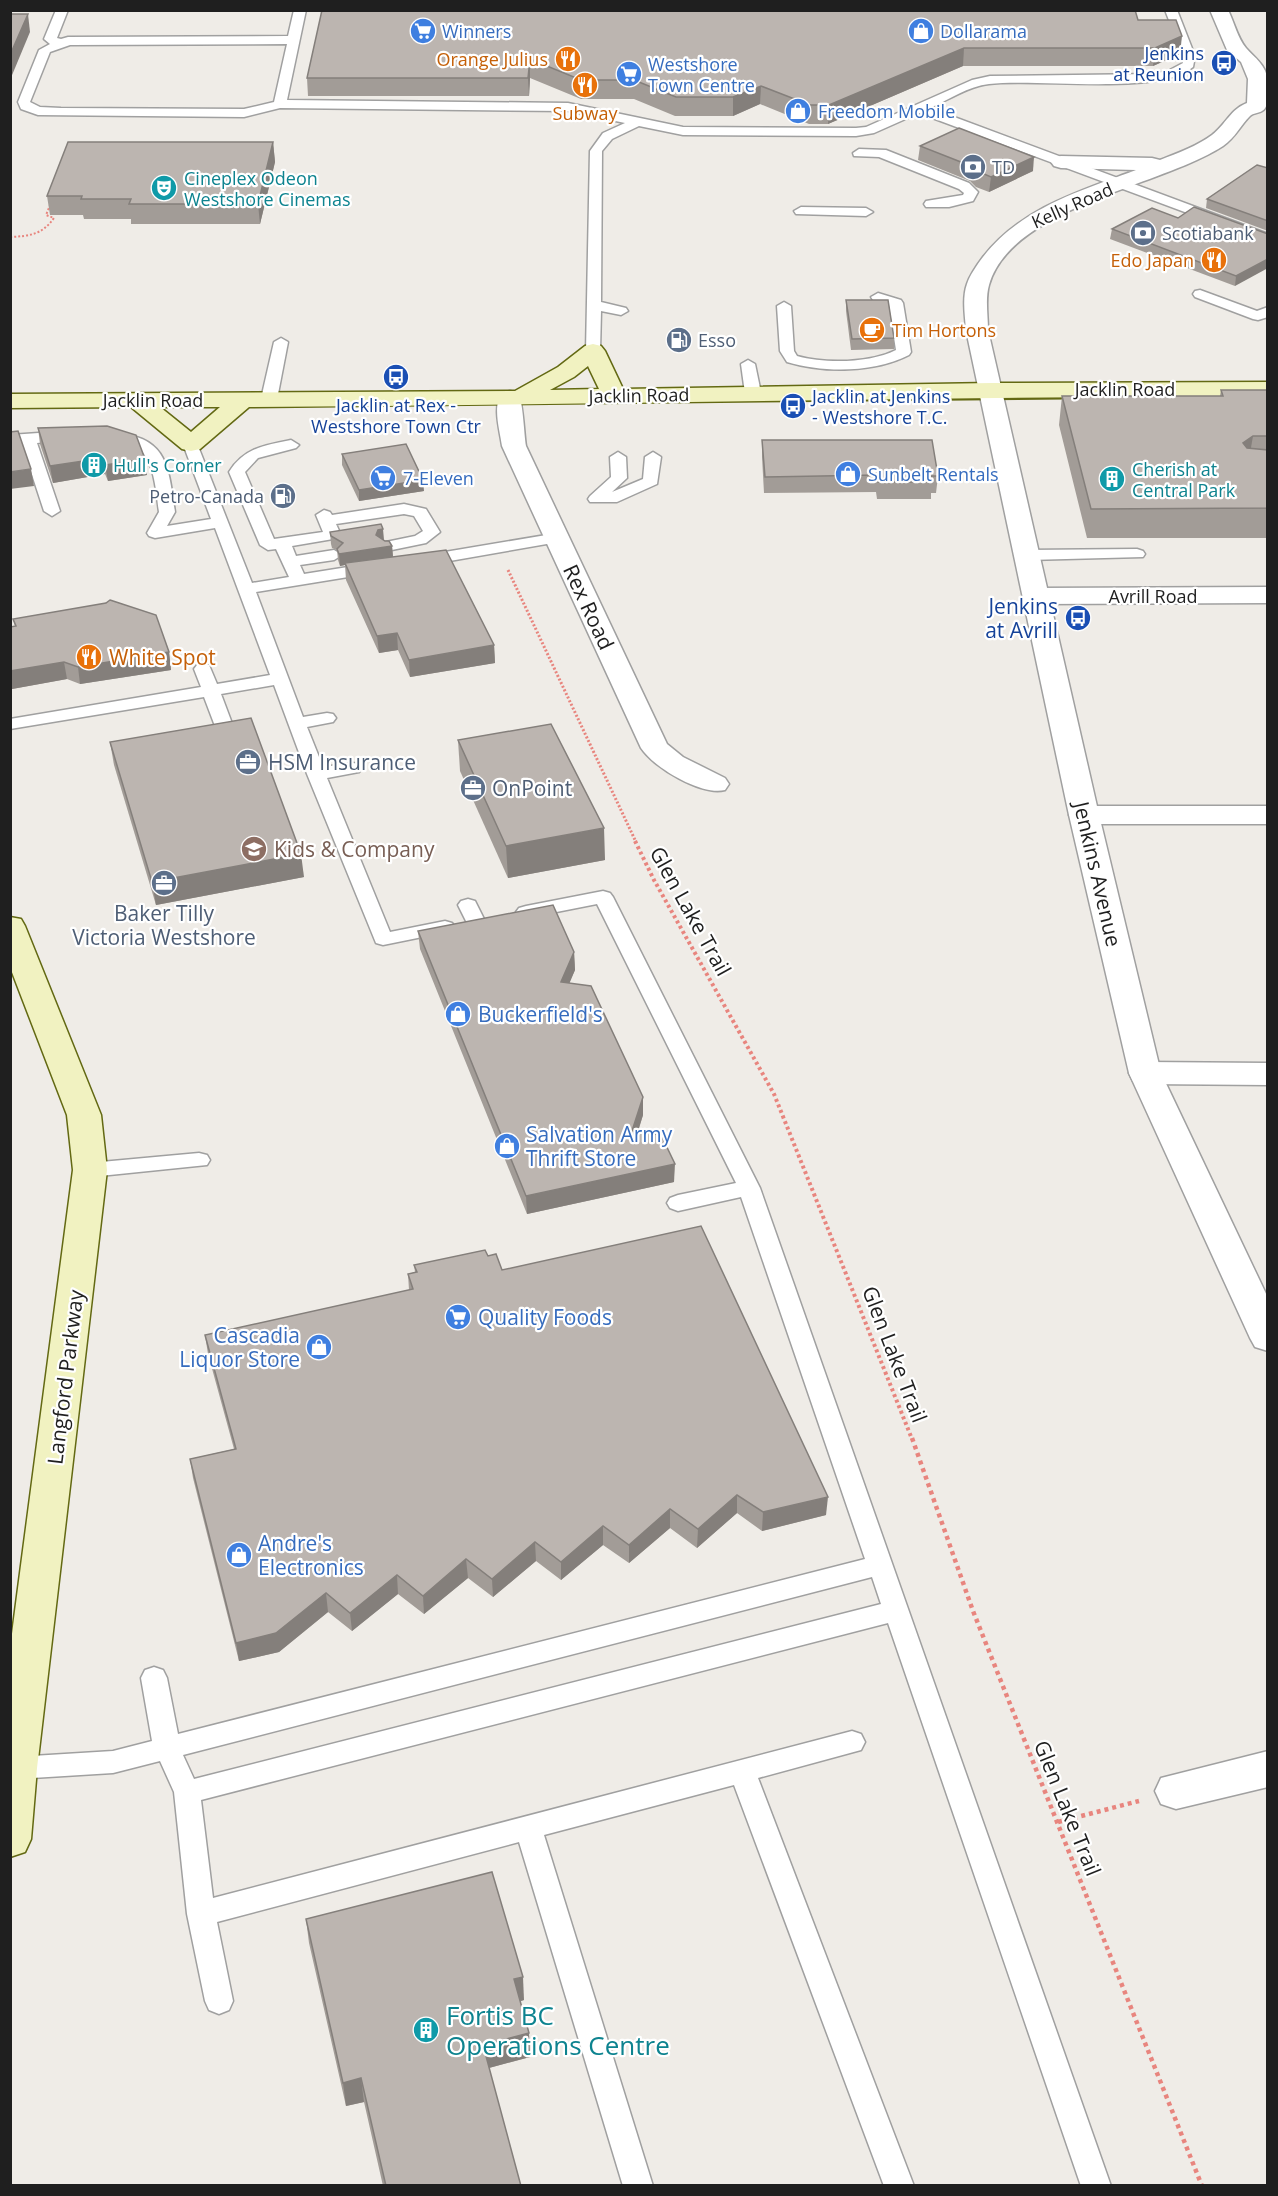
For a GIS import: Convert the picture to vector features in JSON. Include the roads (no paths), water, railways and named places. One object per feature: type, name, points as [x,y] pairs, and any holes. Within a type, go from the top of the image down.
[{"type":"main road","points":[[514,398],[566,372],[593,351],[614,396]]},
{"type":"main road","name":"Jacklin Road","points":[[10,401],[514,398],[992,390],[1268,389]]},
{"type":"main road","points":[[136,400],[191,444],[244,399]]},
{"type":"main road","name":"Langford Parkway","points":[[10,926],[84,1114],[90,1170],[16,1768],[10,1839]]},
{"type":"street","name":"Kelly Road","points":[[1220,10],[1237,50],[1249,59],[1263,79],[1257,106],[1239,95]]},
{"type":"street","name":"Kelly Road","points":[[992,390],[977,330],[977,286],[996,252],[1018,231],[1040,217],[1172,164],[1217,142],[1236,124],[1239,95],[1229,59],[1237,50]]},
{"type":"street","points":[[1061,162],[1172,164]]},
{"type":"street","name":"Jenkins Avenue","points":[[992,390],[1084,815],[1145,1073],[1268,1338]]},
{"type":"street","name":"Rex Road","points":[[514,398],[510,421],[513,446],[655,748],[673,763],[715,784]]},
{"type":"street","name":"Avrill Road","points":[[1038,596],[1268,596]]},
{"type":"street","points":[[1084,815],[1268,815]]},
{"type":"street","points":[[1145,1073],[1268,1074]]},
{"type":"street","points":[[1176,1791],[1268,1769]]},
{"type":"lane","points":[[59,43],[50,39],[62,10]]},
{"type":"lane","points":[[280,104],[300,10]]},
{"type":"lane","points":[[293,40],[80,40],[59,43],[45,50],[24,102],[25,106],[30,109],[55,112],[254,112],[280,104],[579,109],[683,131],[849,133],[869,130],[967,86],[990,81],[1152,78],[1181,71],[1189,64],[1189,56],[1171,10]]},
{"type":"lane","points":[[918,108],[1268,239]]},
{"type":"lane","points":[[579,109],[590,125],[598,145],[593,351]]},
{"type":"lane","points":[[598,145],[612,134],[639,122]]},
{"type":"lane","points":[[859,153],[881,153],[964,186],[971,192],[968,198],[961,201],[931,204]]},
{"type":"lane","points":[[801,212],[866,212]]},
{"type":"lane","points":[[1200,294],[1258,316],[1268,311]]},
{"type":"lane","points":[[784,306],[787,351],[792,359],[803,363],[874,363],[904,352],[896,303],[878,297]]},
{"type":"lane","points":[[594,305],[621,311]]},
{"type":"lane","points":[[268,399],[280,342]]},
{"type":"lane","points":[[748,364],[753,393]]},
{"type":"lane","points":[[10,440],[88,435],[122,438],[142,443],[151,451],[163,486],[167,512],[155,533],[231,511]]},
{"type":"lane","points":[[28,438],[52,511]]},
{"type":"lane","points":[[191,444],[231,511],[268,545],[333,535],[325,518],[404,509],[420,512],[432,532],[427,537],[387,546]]},
{"type":"lane","points":[[291,445],[256,452],[243,460],[237,472],[231,511],[246,589],[316,774],[383,939],[472,913],[603,897],[749,1188],[1095,2186]]},
{"type":"lane","points":[[618,458],[619,478],[596,499],[611,498],[651,481],[653,457]]},
{"type":"lane","points":[[407,563],[558,538]]},
{"type":"lane","points":[[282,543],[299,580]]},
{"type":"lane","points":[[1028,555],[1137,554]]},
{"type":"lane","points":[[290,562],[334,555]]},
{"type":"lane","points":[[246,589],[299,580],[328,582],[384,567]]},
{"type":"lane","points":[[203,669],[224,726]]},
{"type":"lane","points":[[10,724],[280,679]]},
{"type":"lane","points":[[297,724],[327,718]]},
{"type":"lane","points":[[316,774],[352,768]]},
{"type":"lane","points":[[90,1170],[199,1160]]},
{"type":"lane","points":[[678,1203],[749,1188]]},
{"type":"lane","points":[[16,1768],[113,1762],[880,1565]]},
{"type":"lane","points":[[187,1792],[896,1611]]},
{"type":"lane","points":[[154,1678],[167,1748],[187,1792],[201,1914],[219,2001]]},
{"type":"lane","points":[[201,1914],[852,1742]]},
{"type":"lane","points":[[742,1770],[899,2186]]},
{"type":"lane","points":[[528,1827],[638,2186]]},
{"type":"place","name":"Winners","points":[[423,31]]},
{"type":"place","name":"Dollarama","points":[[921,31]]},
{"type":"place","name":"Orange Julius","points":[[568,59]]},
{"type":"place","name":"Jenkins at Reunion","points":[[1224,63]]},
{"type":"place","name":"Westshore Town Centre","points":[[629,74]]},
{"type":"place","name":"Subway","points":[[585,85]]},
{"type":"place","name":"Freedom Mobile","points":[[798,111]]},
{"type":"place","name":"TD","points":[[973,167]]},
{"type":"place","name":"Cineplex Odeon Westshore Cinemas","points":[[164,188]]},
{"type":"place","name":"Scotiabank","points":[[1143,233]]},
{"type":"place","name":"Edo Japan","points":[[1214,260]]},
{"type":"place","name":"Tim Hortons","points":[[872,330]]},
{"type":"place","name":"Esso","points":[[679,340]]},
{"type":"place","name":"Jacklin at Rex - Westshore Town Ctr","points":[[396,377]]},
{"type":"place","name":"Jacklin at Jenkins - Westshore T.C.","points":[[793,406]]},
{"type":"place","name":"Hull's Corner","points":[[94,465]]},
{"type":"place","name":"Sunbelt Rentals","points":[[848,474]]},
{"type":"place","name":"7-Eleven","points":[[383,478]]},
{"type":"place","name":"Cherish at Central Park","points":[[1112,479]]},
{"type":"place","name":"Petro-Canada","points":[[283,496]]},
{"type":"place","name":"Jenkins at Avrill","points":[[1078,618]]},
{"type":"place","name":"White Spot","points":[[89,657]]},
{"type":"place","name":"HSM Insurance","points":[[248,762]]},
{"type":"place","name":"OnPoint","points":[[473,788]]},
{"type":"place","name":"Kids & Company","points":[[254,849]]},
{"type":"place","name":"Baker Tilly Victoria Westshore","points":[[164,883]]},
{"type":"place","name":"Buckerfield's","points":[[458,1014]]},
{"type":"place","name":"Salvation Army Thrift Store","points":[[507,1146]]},
{"type":"place","name":"Quality Foods","points":[[458,1317]]},
{"type":"place","name":"Cascadia Liquor Store","points":[[319,1347]]},
{"type":"place","name":"Andre's Electronics","points":[[239,1555]]},
{"type":"place","name":"Fortis BC Operations Centre","points":[[426,2030]]}]
